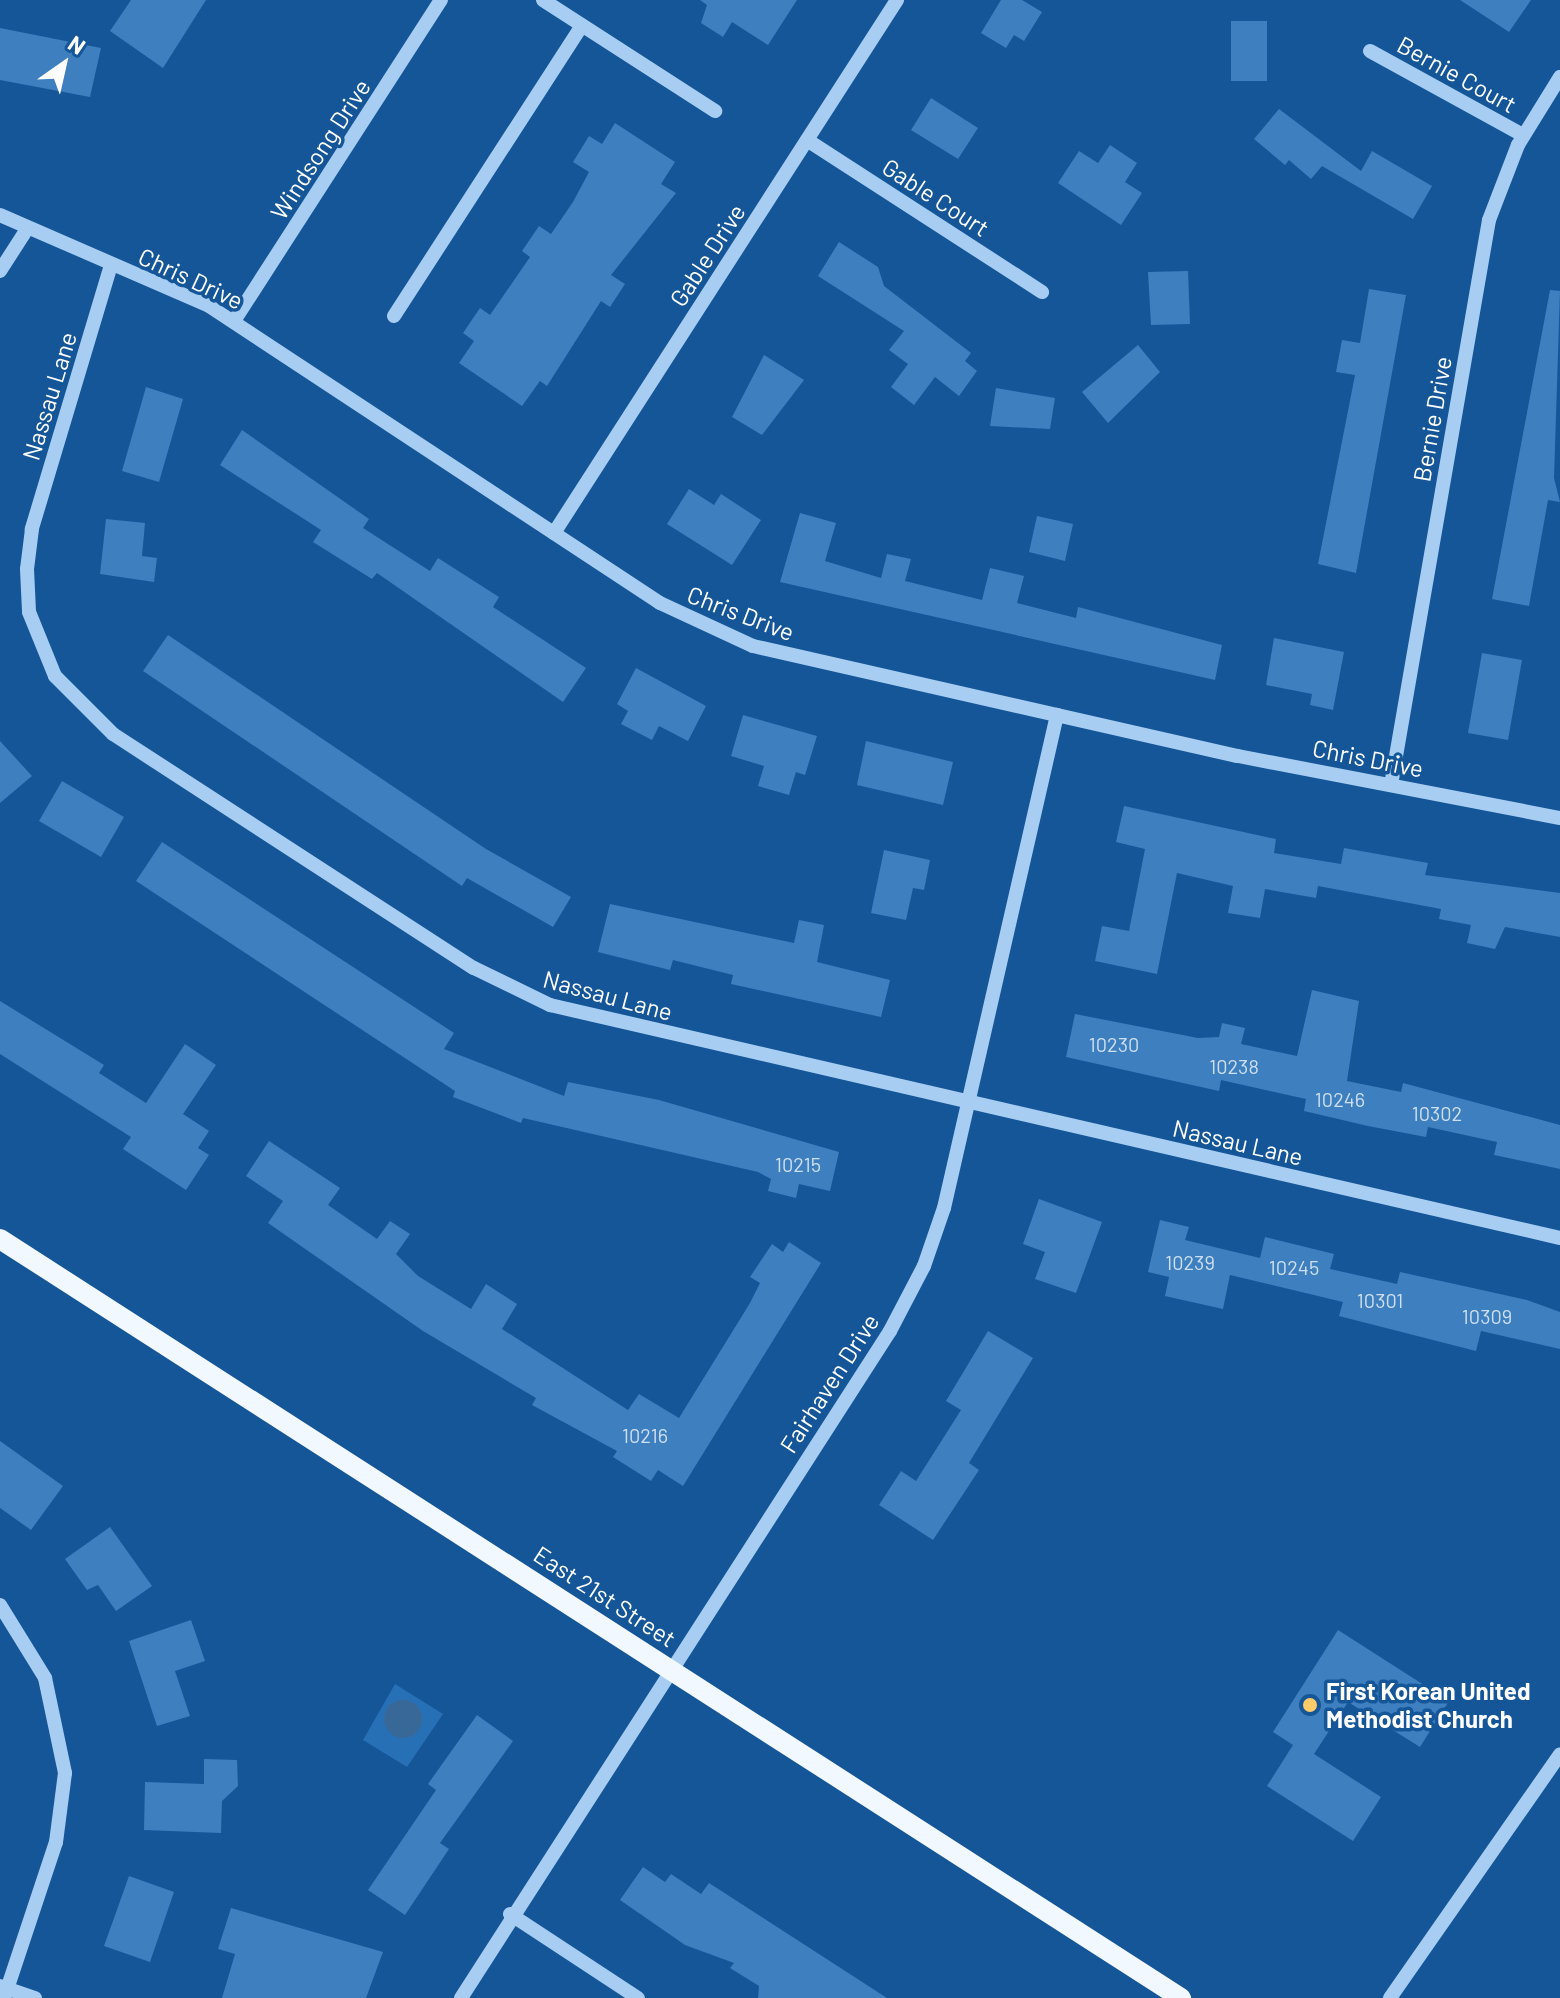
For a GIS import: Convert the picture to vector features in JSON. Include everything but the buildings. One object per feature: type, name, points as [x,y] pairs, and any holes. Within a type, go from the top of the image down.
[{"type":"main road","name":"East 21st Street","points":[[0,1239],[1181,1998]]},
{"type":"street","name":"Windsong Drive","points":[[234,321],[441,0]]},
{"type":"street","points":[[543,0],[715,111]]},
{"type":"street","name":"Gable Drive","points":[[554,533],[897,0]]},
{"type":"street","points":[[394,316],[582,25]]},
{"type":"street","name":"Bernie Court","points":[[1370,51],[1523,135]]},
{"type":"street","name":"Bernie Drive","points":[[1391,785],[1489,220],[1523,135],[1560,77]]},
{"type":"street","name":"Gable Court","points":[[807,140],[1042,292]]},
{"type":"street","name":"Chris Drive","points":[[0,215],[234,321],[679,614],[753,646],[1057,715],[1560,818]]},
{"type":"street","points":[[0,271],[27,229]]},
{"type":"street","name":"Nassau Lane","points":[[111,265],[29,543],[33,625],[71,698],[113,734],[524,994],[577,1015],[1560,1238]]},
{"type":"street","name":"Fairhaven Drive","points":[[461,1998],[510,1914],[909,1297],[944,1208],[1057,715]]},
{"type":"street","points":[[0,1605],[45,1678],[65,1773],[56,1842],[4,1990],[35,1998]]},
{"type":"street","points":[[1390,1998],[1560,1754]]},
{"type":"street","points":[[510,1914],[638,1998]]},
{"type":"shaded area","points":[[395,1684],[443,1714],[407,1767],[363,1740]]},
{"type":"shaded area","points":[[403,1700],[416,1706],[422,1719],[416,1732],[403,1738],[390,1732],[384,1719],[390,1706]]},
{"type":"place","name":"First Korean United Methodist Church","points":[[1310,1705]]}]
